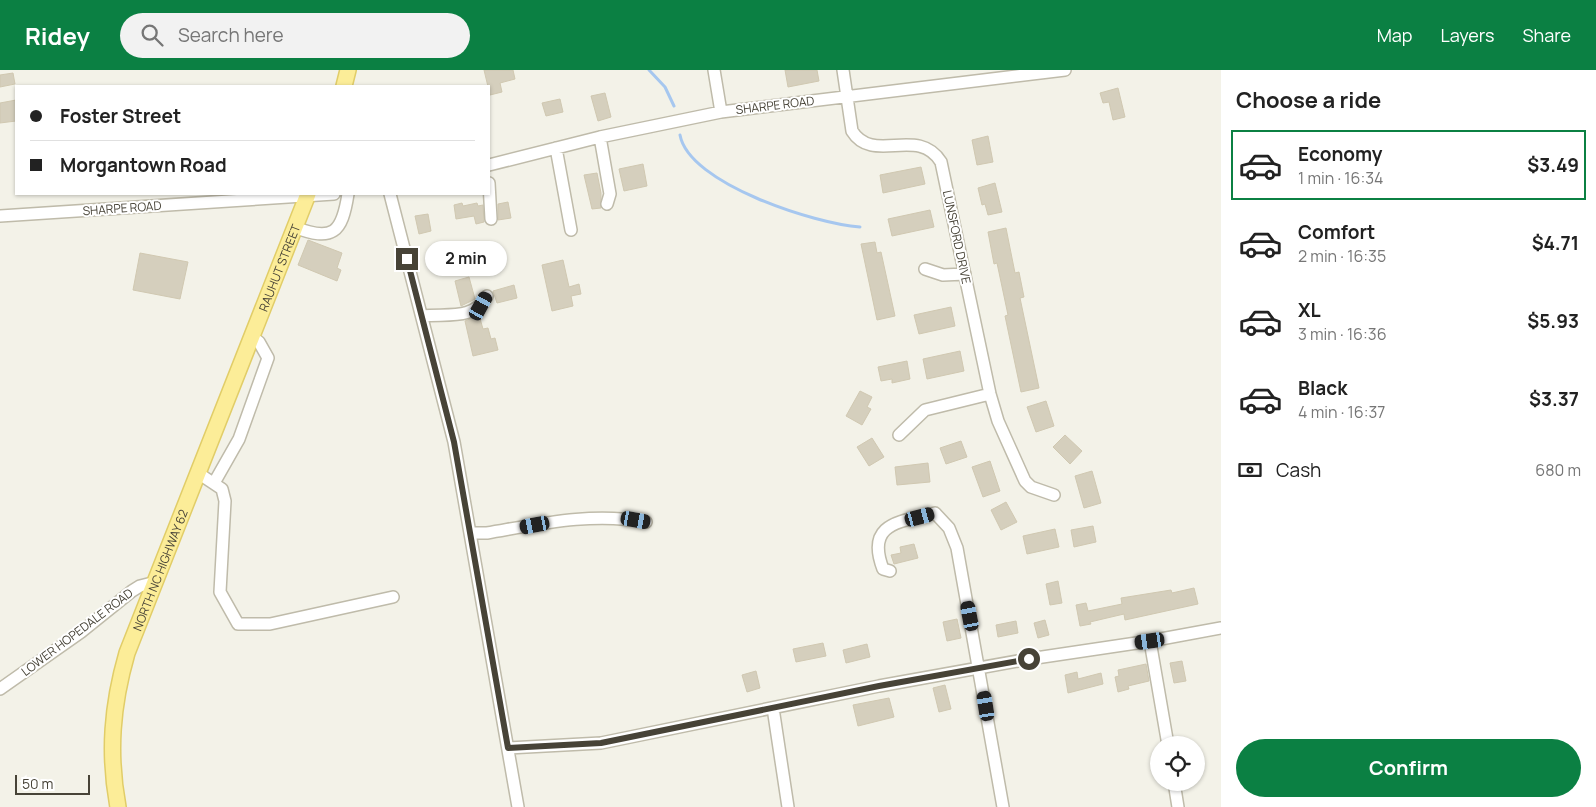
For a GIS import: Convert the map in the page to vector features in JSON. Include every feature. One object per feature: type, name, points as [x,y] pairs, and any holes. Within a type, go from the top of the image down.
[{"type":"main road","points":[[344,85],[348,70]]},
{"type":"main road","name":"RAUHUT STREET","points":[[250,339],[307,195]]},
{"type":"main road","name":"NORTH NC HIGHWAY 62","points":[[118,807],[111,756],[114,704],[127,653],[250,339]]},
{"type":"street","points":[[714,70],[721,112]]},
{"type":"street","name":"LUNSFORD DRIVE","points":[[843,70],[852,131],[863,143],[875,146],[920,145],[936,154],[943,169],[990,394],[1024,481],[1031,487],[1054,495]]},
{"type":"street","name":"SHARPE ROAD","points":[[490,165],[600,137],[721,112],[1065,70]]},
{"type":"street","points":[[600,137],[610,194],[607,204]]},
{"type":"street","points":[[556,148],[571,230]]},
{"type":"street","name":"SHARPE ROAD","points":[[0,216],[307,195]]},
{"type":"street","points":[[294,228],[307,233],[328,234],[336,230],[345,213],[348,195]]},
{"type":"street","points":[[390,195],[454,442],[518,807]]},
{"type":"street","points":[[490,195],[492,220]]},
{"type":"street","points":[[925,269],[943,275],[965,274]]},
{"type":"street","points":[[422,316],[458,314],[476,310],[487,296]]},
{"type":"street","points":[[214,484],[238,439],[268,358],[259,342],[250,339]]},
{"type":"street","points":[[899,435],[925,410],[990,394]]},
{"type":"street","points":[[198,473],[222,489],[225,501],[220,592],[238,624],[270,624],[393,597]]},
{"type":"street","points":[[890,570],[883,569],[877,554],[879,538],[888,526],[936,513],[948,528],[957,548],[980,668],[1002,807]]},
{"type":"street","points":[[470,533],[487,534],[586,517],[626,518],[646,522]]},
{"type":"street","name":"LOWER HOPEDALE ROAD","points":[[0,689],[81,632],[132,591],[140,586],[156,582]]},
{"type":"street","points":[[508,748],[601,743],[980,668],[1221,628]]},
{"type":"street","points":[[1150,641],[1166,736]]},
{"type":"street","points":[[773,708],[788,807]]},
{"type":"street","points":[[1175,791],[1178,807]]},
{"type":"building","points":[[484,70],[513,70],[515,79],[500,83],[502,92],[490,95],[490,85],[488,85]]},
{"type":"building","points":[[785,70],[817,70],[819,81],[788,87]]},
{"type":"building","points":[[13,73],[15,84],[0,87],[0,75]]},
{"type":"building","points":[[1118,88],[1125,117],[1113,120],[1109,102],[1103,103],[1100,93]]},
{"type":"building","points":[[605,93],[611,117],[598,121],[591,96]]},
{"type":"building","points":[[560,99],[563,112],[546,116],[542,103]]},
{"type":"building","points":[[15,100],[15,121],[0,123],[0,103]]},
{"type":"building","points":[[988,136],[993,162],[977,165],[972,140]]},
{"type":"building","points":[[643,164],[647,186],[624,191],[619,169]]},
{"type":"building","points":[[921,167],[925,184],[883,193],[880,175]]},
{"type":"building","points":[[597,173],[601,193],[601,208],[592,209],[584,175]]},
{"type":"building","points":[[995,183],[1002,212],[988,215],[985,204],[982,205],[978,188]]},
{"type":"building","points":[[508,202],[511,218],[498,220],[498,204]]},
{"type":"building","points":[[462,203],[463,206],[477,203],[478,206],[483,205],[484,222],[476,224],[474,216],[456,219],[454,205]]},
{"type":"building","points":[[930,210],[934,227],[892,236],[888,219]]},
{"type":"building","points":[[428,214],[431,231],[419,234],[415,216]]},
{"type":"building","points":[[1006,228],[1015,273],[1019,272],[1024,297],[1020,298],[1039,388],[1021,392],[1005,316],[1008,315],[997,263],[994,264],[988,232]]},
{"type":"building","points":[[308,240],[342,253],[337,268],[341,270],[337,281],[298,265]]},
{"type":"building","points":[[875,242],[877,253],[881,252],[895,316],[877,320],[861,244]]},
{"type":"building","points":[[140,253],[188,262],[180,299],[133,290]]},
{"type":"building","points":[[563,260],[569,287],[579,284],[581,294],[571,296],[573,306],[552,311],[542,265]]},
{"type":"building","points":[[469,277],[475,299],[461,306],[455,281]]},
{"type":"building","points":[[514,285],[517,298],[497,303],[493,291]]},
{"type":"building","points":[[951,307],[955,326],[919,334],[914,315]]},
{"type":"building","points":[[479,315],[483,329],[488,328],[491,339],[495,338],[498,350],[473,356],[465,321]]},
{"type":"building","points":[[960,351],[964,371],[927,379],[923,359]]},
{"type":"building","points":[[907,361],[910,379],[892,383],[892,379],[881,381],[878,367]]},
{"type":"building","points":[[860,391],[872,397],[867,407],[871,409],[862,425],[846,416]]},
{"type":"building","points":[[1046,401],[1054,426],[1036,432],[1027,407]]},
{"type":"building","points":[[1065,435],[1082,451],[1070,464],[1053,447]]},
{"type":"building","points":[[872,438],[884,457],[869,466],[857,447]]},
{"type":"building","points":[[961,441],[967,457],[946,464],[940,448]]},
{"type":"building","points":[[990,461],[1000,491],[983,497],[972,467]]},
{"type":"building","points":[[928,463],[930,482],[897,485],[895,467]]},
{"type":"building","points":[[1092,471],[1101,503],[1084,508],[1075,476]]},
{"type":"building","points":[[1006,502],[1017,522],[1001,530],[991,510]]},
{"type":"building","points":[[1093,526],[1096,542],[1074,547],[1071,530]]},
{"type":"building","points":[[1055,529],[1059,547],[1027,554],[1023,536]]},
{"type":"building","points":[[914,544],[918,558],[894,564],[891,555],[901,553],[900,547]]},
{"type":"building","points":[[1058,581],[1062,603],[1050,605],[1046,584]]},
{"type":"building","points":[[1194,588],[1198,604],[1125,620],[1124,614],[1080,626],[1076,605],[1086,603],[1088,611],[1122,604],[1121,598],[1171,590],[1172,593]]},
{"type":"building","points":[[957,619],[961,638],[947,641],[943,622]]},
{"type":"building","points":[[1045,620],[1049,635],[1038,638],[1034,623]]},
{"type":"building","points":[[1016,621],[1018,633],[998,637],[996,625]]},
{"type":"building","points":[[823,643],[826,656],[796,662],[793,649]]},
{"type":"building","points":[[867,644],[870,657],[846,663],[843,650]]},
{"type":"building","points":[[1182,661],[1186,681],[1174,683],[1170,663]]},
{"type":"building","points":[[1146,664],[1149,681],[1128,686],[1129,689],[1118,692],[1115,677],[1119,676],[1118,670]]},
{"type":"building","points":[[756,671],[760,688],[747,692],[742,675]]},
{"type":"building","points":[[1077,672],[1078,679],[1101,673],[1103,684],[1068,693],[1065,675]]},
{"type":"building","points":[[945,685],[951,709],[939,712],[933,688]]},
{"type":"building","points":[[889,698],[894,717],[858,726],[853,705]]},
{"type":"waterway","points":[[649,70],[665,87],[674,106]]},
{"type":"waterway","points":[[680,135],[689,153],[706,170],[729,185],[786,209],[815,218],[860,227]]},
{"type":"route","points":[[407,259],[454,442],[508,748],[601,743],[879,686],[1029,659]]}]
